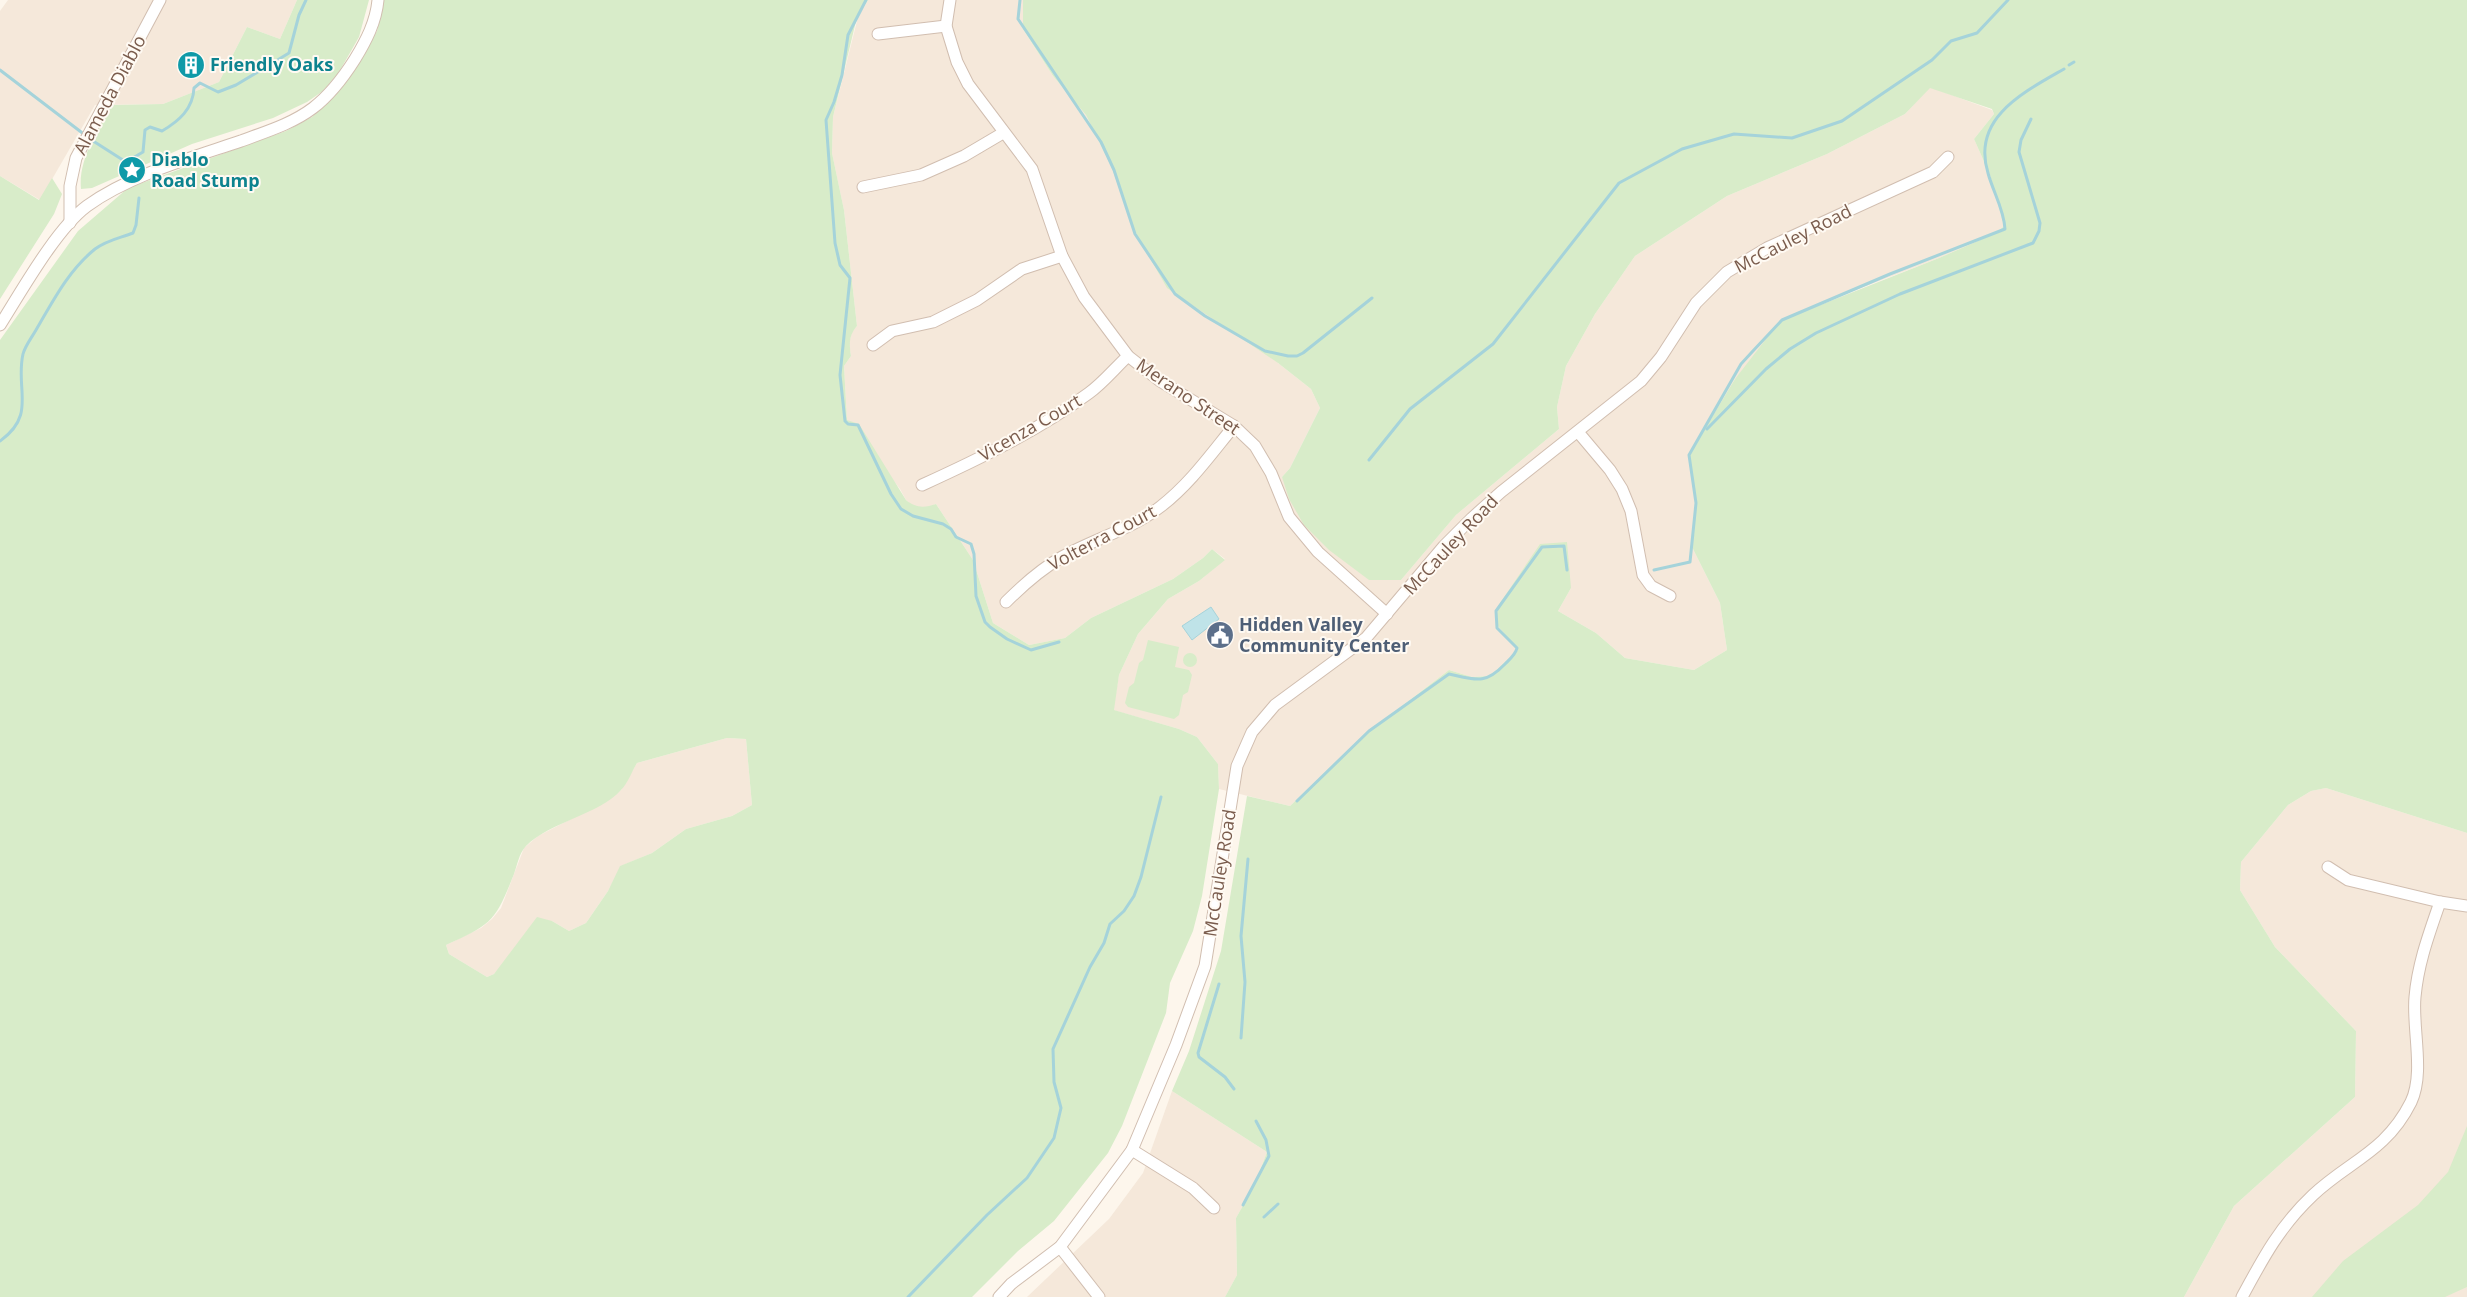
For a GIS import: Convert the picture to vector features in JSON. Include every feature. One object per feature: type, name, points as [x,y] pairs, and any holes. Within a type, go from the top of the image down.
[{"type":"street","name":"Alameda Diablo","points":[[70,223],[72,170],[81,146],[160,0]]},
{"type":"street","points":[[0,325],[70,223],[87,206],[123,186],[264,133],[292,121],[314,108],[337,85],[358,54],[373,23],[378,0]]},
{"type":"street","name":"Merano Street","points":[[950,0],[946,26],[957,62],[968,84],[1003,133],[1032,169],[1062,256],[1084,297],[1128,356],[1160,381],[1234,426],[1255,446],[1271,474],[1289,517],[1318,552],[1387,614]]},
{"type":"street","points":[[878,34],[946,26]]},
{"type":"street","points":[[863,187],[921,175],[964,156],[1003,133]]},
{"type":"street","name":"McCauley Road","points":[[999,1297],[1012,1284],[1060,1247],[1132,1150],[1176,1046],[1205,966],[1237,766],[1243,748],[1252,732],[1275,705],[1366,638],[1444,546],[1472,518],[1501,492],[1640,381],[1661,356],[1696,303],[1727,272],[1767,248],[1933,172],[1948,157]]},
{"type":"street","points":[[873,345],[892,331],[933,322],[977,300],[1022,269],[1062,256]]},
{"type":"street","name":"Vicenza Court","points":[[922,485],[969,463],[1050,418],[1091,392],[1128,356]]},
{"type":"street","name":"Volterra Court","points":[[1006,602],[1028,580],[1062,557],[1126,527],[1160,508],[1193,477],[1234,426]]},
{"type":"street","points":[[1578,432],[1610,470],[1622,489],[1631,511],[1643,576],[1651,586],[1670,596]]},
{"type":"street","points":[[2328,867],[2348,880],[2440,902],[2467,906]]},
{"type":"street","points":[[2242,1297],[2274,1238],[2313,1194],[2373,1152],[2390,1133],[2412,1100],[2417,1062],[2415,998],[2421,954],[2440,902]]},
{"type":"street","points":[[1132,1150],[1193,1188],[1214,1208]]},
{"type":"street","points":[[1060,1247],[1099,1297]]},
{"type":"shaded area","points":[[8,0],[297,0],[280,39],[247,27],[219,82],[163,104],[95,105],[40,200],[0,176],[0,11]]},
{"type":"shaded area","points":[[868,0],[1023,0],[1023,29],[1053,76],[1086,115],[1112,168],[1278,363],[1311,389],[1320,408],[1290,468],[1282,477],[1401,580],[1456,515],[1559,429],[1557,407],[1566,366],[1595,314],[1635,256],[1727,196],[1827,154],[1905,114],[1930,87],[1992,110],[1994,114],[1974,139],[1990,175],[2004,226],[1996,233],[1939,258],[1822,303],[1735,379],[1690,455],[1696,499],[1691,545],[1720,603],[1727,650],[1694,670],[1625,658],[1596,633],[1558,611],[1571,588],[1496,624],[1518,650],[1490,676],[1472,677],[1449,670],[1363,736],[1290,806],[1219,789],[1218,764],[1197,737],[1179,729],[1113,710],[1119,675],[1138,634],[1168,599],[1199,581],[1225,559],[1212,549],[1203,558],[1173,579],[1091,618],[1065,638],[1029,645],[993,623],[973,560],[936,504],[925,508],[913,506],[906,500],[900,489],[847,420],[844,366],[851,356],[849,343],[852,332],[857,326],[844,210],[832,153],[833,117],[858,17]]},
{"type":"shaded area","points":[[727,738],[746,739],[752,805],[732,816],[686,829],[652,853],[621,866],[608,891],[586,923],[569,931],[552,921],[494,974],[487,977],[449,954],[446,945],[481,928],[501,908],[524,848],[538,836],[606,801],[621,790],[637,763]]},
{"type":"shaded area","points":[[2326,788],[2467,833],[2467,1297],[2184,1297],[2234,1206],[2355,1097],[2356,1031],[2275,947],[2240,890],[2241,862],[2288,805],[2311,791]]},
{"type":"shaded area","points":[[1172,1091],[1267,1152],[1255,1184],[1236,1218],[1237,1275],[1225,1297],[1027,1297],[1109,1219],[1143,1173]]},
{"type":"green space","points":[[297,0],[369,0],[359,37],[339,72],[323,91],[307,102],[273,118],[192,144],[92,188],[81,189],[81,178],[86,156],[111,105],[163,104],[219,82],[247,27],[280,39]]},
{"type":"green space","points":[[384,0],[868,0],[857,17],[833,117],[832,153],[844,210],[857,326],[850,340],[851,356],[844,366],[847,420],[859,424],[906,500],[913,505],[920,506],[936,504],[973,560],[993,623],[1029,645],[1065,638],[1091,618],[1173,579],[1203,558],[1212,549],[1225,560],[1199,581],[1168,599],[1138,634],[1119,675],[1114,710],[1179,729],[1197,737],[1218,764],[1219,789],[1202,896],[1193,931],[1170,983],[1166,1013],[1122,1126],[1108,1153],[1054,1221],[1018,1251],[972,1297],[0,1297],[0,340],[78,231],[128,188],[286,131],[312,117],[334,97],[356,68],[377,31]],"holes":[[[727,738],[746,739],[752,805],[732,816],[686,829],[652,853],[620,866],[608,891],[586,923],[569,931],[552,921],[537,917],[494,974],[487,977],[449,954],[446,945],[483,926],[496,912],[508,890],[520,856],[526,846],[548,830],[612,799],[628,780],[637,763]]]},
{"type":"green space","points":[[1023,0],[2467,0],[2467,833],[2326,788],[2311,791],[2288,805],[2241,862],[2240,890],[2275,947],[2356,1031],[2355,1097],[2234,1206],[2184,1297],[1225,1297],[1237,1275],[1236,1218],[1255,1184],[1267,1152],[1172,1091],[1189,1051],[1221,951],[1247,796],[1290,806],[1363,736],[1449,670],[1472,677],[1490,676],[1518,650],[1496,624],[1498,606],[1540,544],[1567,542],[1571,588],[1558,611],[1596,633],[1625,658],[1694,670],[1727,650],[1720,603],[1691,545],[1696,499],[1689,455],[1735,379],[1780,321],[1939,258],[1996,233],[2004,226],[1990,175],[1974,139],[1994,114],[1992,109],[1930,88],[1905,114],[1827,154],[1727,196],[1635,256],[1595,314],[1566,366],[1557,407],[1559,429],[1456,515],[1401,580],[1369,580],[1329,550],[1304,525],[1289,499],[1282,477],[1290,468],[1320,408],[1311,389],[1278,363],[1167,288],[1133,228],[1112,168],[1086,115],[1053,76],[1023,29]]},
{"type":"green space","points":[[0,176],[39,200],[52,178],[62,194],[54,214],[0,299]]},
{"type":"green space","points":[[1148,640],[1179,647],[1175,667],[1189,670],[1192,675],[1188,692],[1183,695],[1179,715],[1174,719],[1128,707],[1125,703],[1129,687],[1134,683],[1139,663],[1143,660]]},
{"type":"green space","points":[[1187,653],[1193,653],[1197,660],[1193,667],[1187,667],[1183,663],[1183,657]]},
{"type":"green space","points":[[2467,1126],[2467,1287],[2445,1297],[2312,1297],[2343,1261],[2418,1205],[2448,1172]]},
{"type":"water","points":[[1211,607],[1219,619],[1192,640],[1182,626]]},
{"type":"waterway","points":[[90,139],[126,162],[143,152],[145,130],[150,127],[162,131],[179,119],[191,102],[194,88],[200,83],[218,92],[236,85],[289,53],[299,15],[306,0]]},
{"type":"waterway","points":[[866,0],[848,35],[842,75],[834,102],[826,120],[835,243],[840,265],[850,278],[840,375],[845,421],[848,424],[858,425],[891,494],[901,509],[913,516],[943,524],[951,529],[956,537],[971,544],[974,554],[976,596],[985,622],[1007,639],[1031,650],[1059,642]]},
{"type":"waterway","points":[[1020,0],[1018,19],[1101,142],[1114,170],[1135,234],[1175,294],[1205,316],[1265,351],[1288,356],[1297,356],[1303,353],[1372,298]]},
{"type":"waterway","points":[[1369,460],[1410,409],[1493,344],[1619,183],[1682,149],[1734,134],[1792,138],[1842,121],[1932,60],[1951,41],[1977,33],[2008,0]]},
{"type":"waterway","points":[[2069,65],[2074,62]]},
{"type":"waterway","points":[[1654,570],[1690,562],[1696,503],[1689,455],[1741,364],[1782,320],[1890,274],[2005,229],[2003,214],[1988,173],[1985,154],[1987,137],[1994,122],[2005,109],[2033,87],[2064,69]]},
{"type":"waterway","points":[[0,70],[85,135]]},
{"type":"waterway","points":[[1707,429],[1766,369],[1790,349],[1816,333],[1900,294],[2033,243],[2039,231],[2040,223],[2019,152],[2021,140],[2031,119]]},
{"type":"waterway","points":[[0,441],[11,431],[18,421],[21,411],[21,367],[27,345],[62,287],[85,258],[104,243],[133,233],[136,225],[139,198]]},
{"type":"waterway","points":[[1297,801],[1369,731],[1449,674],[1473,679],[1486,678],[1498,671],[1511,658],[1517,648],[1497,628],[1496,611],[1542,547],[1564,546],[1567,570]]},
{"type":"waterway","points":[[908,1297],[987,1215],[1027,1178],[1054,1138],[1061,1108],[1054,1082],[1053,1049],[1090,967],[1104,943],[1110,924],[1124,911],[1134,896],[1141,877],[1161,797]]},
{"type":"waterway","points":[[1241,1038],[1245,982],[1241,936],[1248,859]]},
{"type":"waterway","points":[[1219,984],[1198,1053],[1199,1057],[1225,1077],[1234,1089]]},
{"type":"waterway","points":[[1243,1205],[1269,1156],[1266,1140],[1256,1121]]},
{"type":"waterway","points":[[1264,1217],[1278,1204]]},
{"type":"place","name":"Friendly Oaks","points":[[191,65]]},
{"type":"place","name":"Diablo Road Stump","points":[[132,170]]},
{"type":"place","name":"Hidden Valley Community Center","points":[[1220,635]]}]
